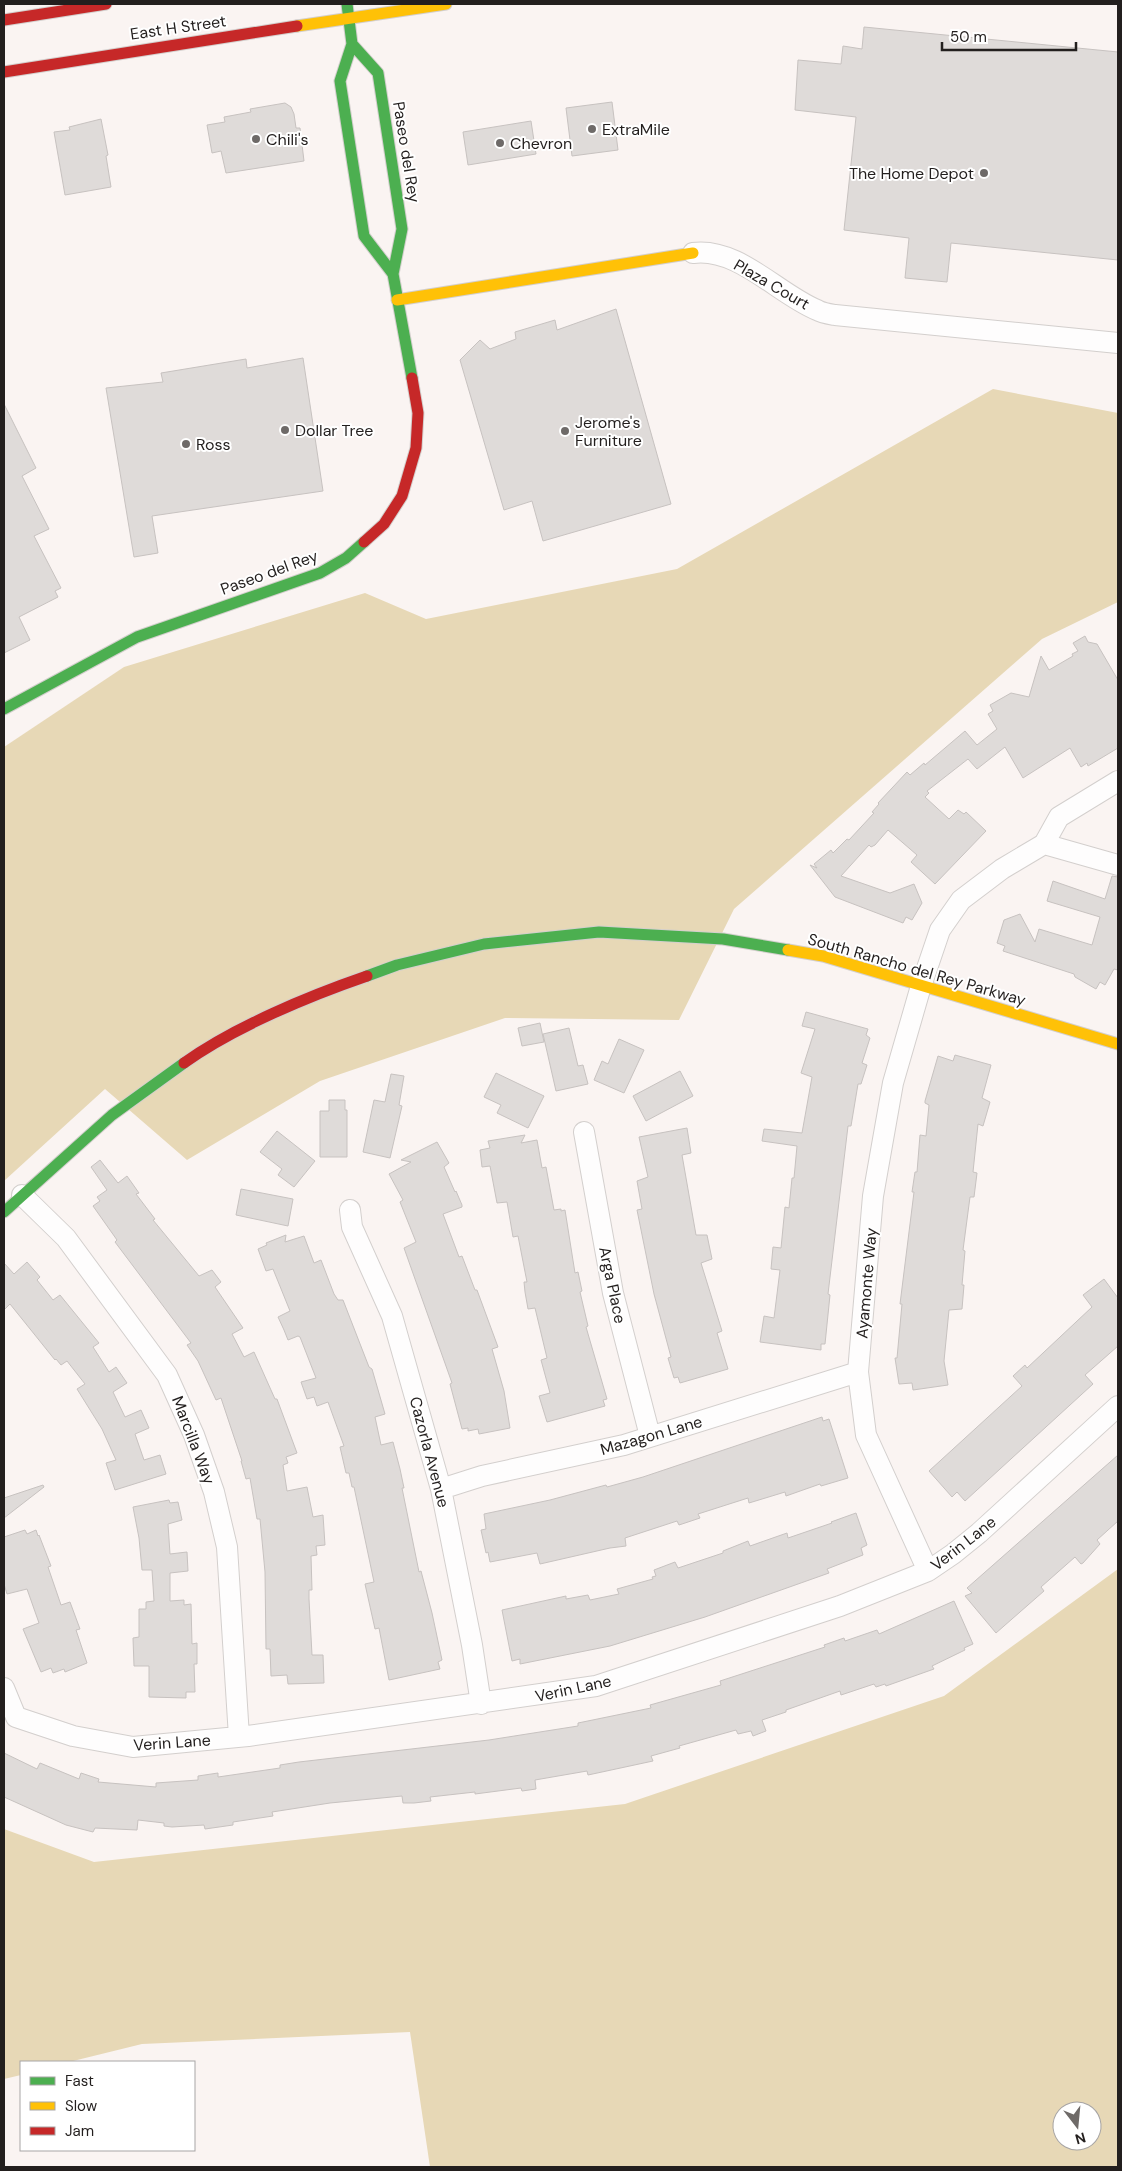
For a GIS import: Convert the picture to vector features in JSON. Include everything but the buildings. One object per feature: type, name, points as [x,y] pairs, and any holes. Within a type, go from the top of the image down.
[{"type":"street","points":[[4,20],[106,4]]},
{"type":"street","name":"Paseo del Rey","points":[[347,4],[352,44],[340,81],[364,236],[393,274]]},
{"type":"street","name":"East H Street","points":[[4,72],[155,46],[446,4]]},
{"type":"street","name":"Paseo del Rey","points":[[4,709],[137,637],[320,573],[346,558],[384,524],[402,496],[416,448],[418,412],[393,274],[402,229],[378,73],[352,44]]},
{"type":"street","name":"Plaza Court","points":[[398,300],[703,251],[735,260],[817,310],[835,315],[1118,343]]},
{"type":"street","points":[[1118,780],[1059,818],[1044,844],[1118,865]]},
{"type":"street","name":"Ayamonte Way","points":[[928,1571],[866,1435],[858,1372],[873,1196],[893,1083],[921,986],[940,930],[961,900],[1002,869],[1044,844]]},
{"type":"street","name":"South Rancho del Rey Parkway","points":[[4,1212],[112,1115],[195,1055],[256,1022],[332,988],[397,965],[484,944],[600,932],[723,939],[823,956],[1118,1044]]},
{"type":"street","name":"Arga Place","points":[[584,1132],[613,1293],[650,1436]]},
{"type":"street","name":"Marcilla Way","points":[[22,1195],[66,1238],[167,1376],[194,1434],[214,1492],[227,1547],[239,1737]]},
{"type":"street","name":"Cazorla Avenue","points":[[350,1210],[352,1227],[392,1316],[441,1489],[482,1704]]},
{"type":"street","name":"Mazagon Lane","points":[[441,1489],[482,1476],[624,1445],[858,1372]]},
{"type":"street","name":"Verin Lane","points":[[4,1688],[16,1717],[73,1736],[133,1747],[239,1737],[482,1704],[596,1686],[840,1606],[928,1571],[979,1533],[1118,1406]]},
{"type":"shaded area","points":[[993,389],[1118,413],[1118,602],[1042,639],[734,909],[679,1020],[505,1018],[320,1081],[187,1160],[105,1089],[4,1181],[4,747],[124,667],[365,593],[426,619],[677,569]]},
{"type":"shaded area","points":[[1118,1569],[1118,2167],[430,2167],[410,2032],[142,2044],[73,2061],[20,2061],[20,2075],[4,2079],[4,1829],[94,1862],[625,1804],[944,1696]]},
{"type":"traffic: fast","points":[[347,4],[352,44],[340,81],[364,236],[393,274]]},
{"type":"traffic: fast","points":[[352,44],[378,73],[402,229],[393,274],[412,378]]},
{"type":"traffic: fast","points":[[4,709],[137,637],[320,573],[346,558],[364,542]]},
{"type":"traffic: fast","points":[[367,976],[397,965],[484,944],[599,932],[723,939],[788,950]]},
{"type":"traffic: fast","points":[[4,1212],[112,1115],[184,1063]]},
{"type":"traffic: slow","points":[[297,26],[446,4]]},
{"type":"traffic: slow","points":[[397,300],[693,253]]},
{"type":"traffic: slow","points":[[788,950],[823,956],[1118,1044]]},
{"type":"traffic: jam","points":[[4,20],[106,4]]},
{"type":"traffic: jam","points":[[4,72],[297,26]]},
{"type":"traffic: jam","points":[[364,542],[384,524],[402,496],[416,448],[418,413],[412,378]]},
{"type":"traffic: jam","points":[[184,1063],[226,1037],[272,1014],[367,976]]},
{"type":"place","name":"ExtraMile","points":[[592,129]]},
{"type":"place","name":"Chili's","points":[[256,139]]},
{"type":"place","name":"Chevron","points":[[500,143]]},
{"type":"place","name":"The Home Depot","points":[[984,173]]},
{"type":"place","name":"Dollar Tree","points":[[285,430]]},
{"type":"place","name":"Jerome's Furniture","points":[[565,431]]},
{"type":"place","name":"Ross","points":[[186,444]]}]
